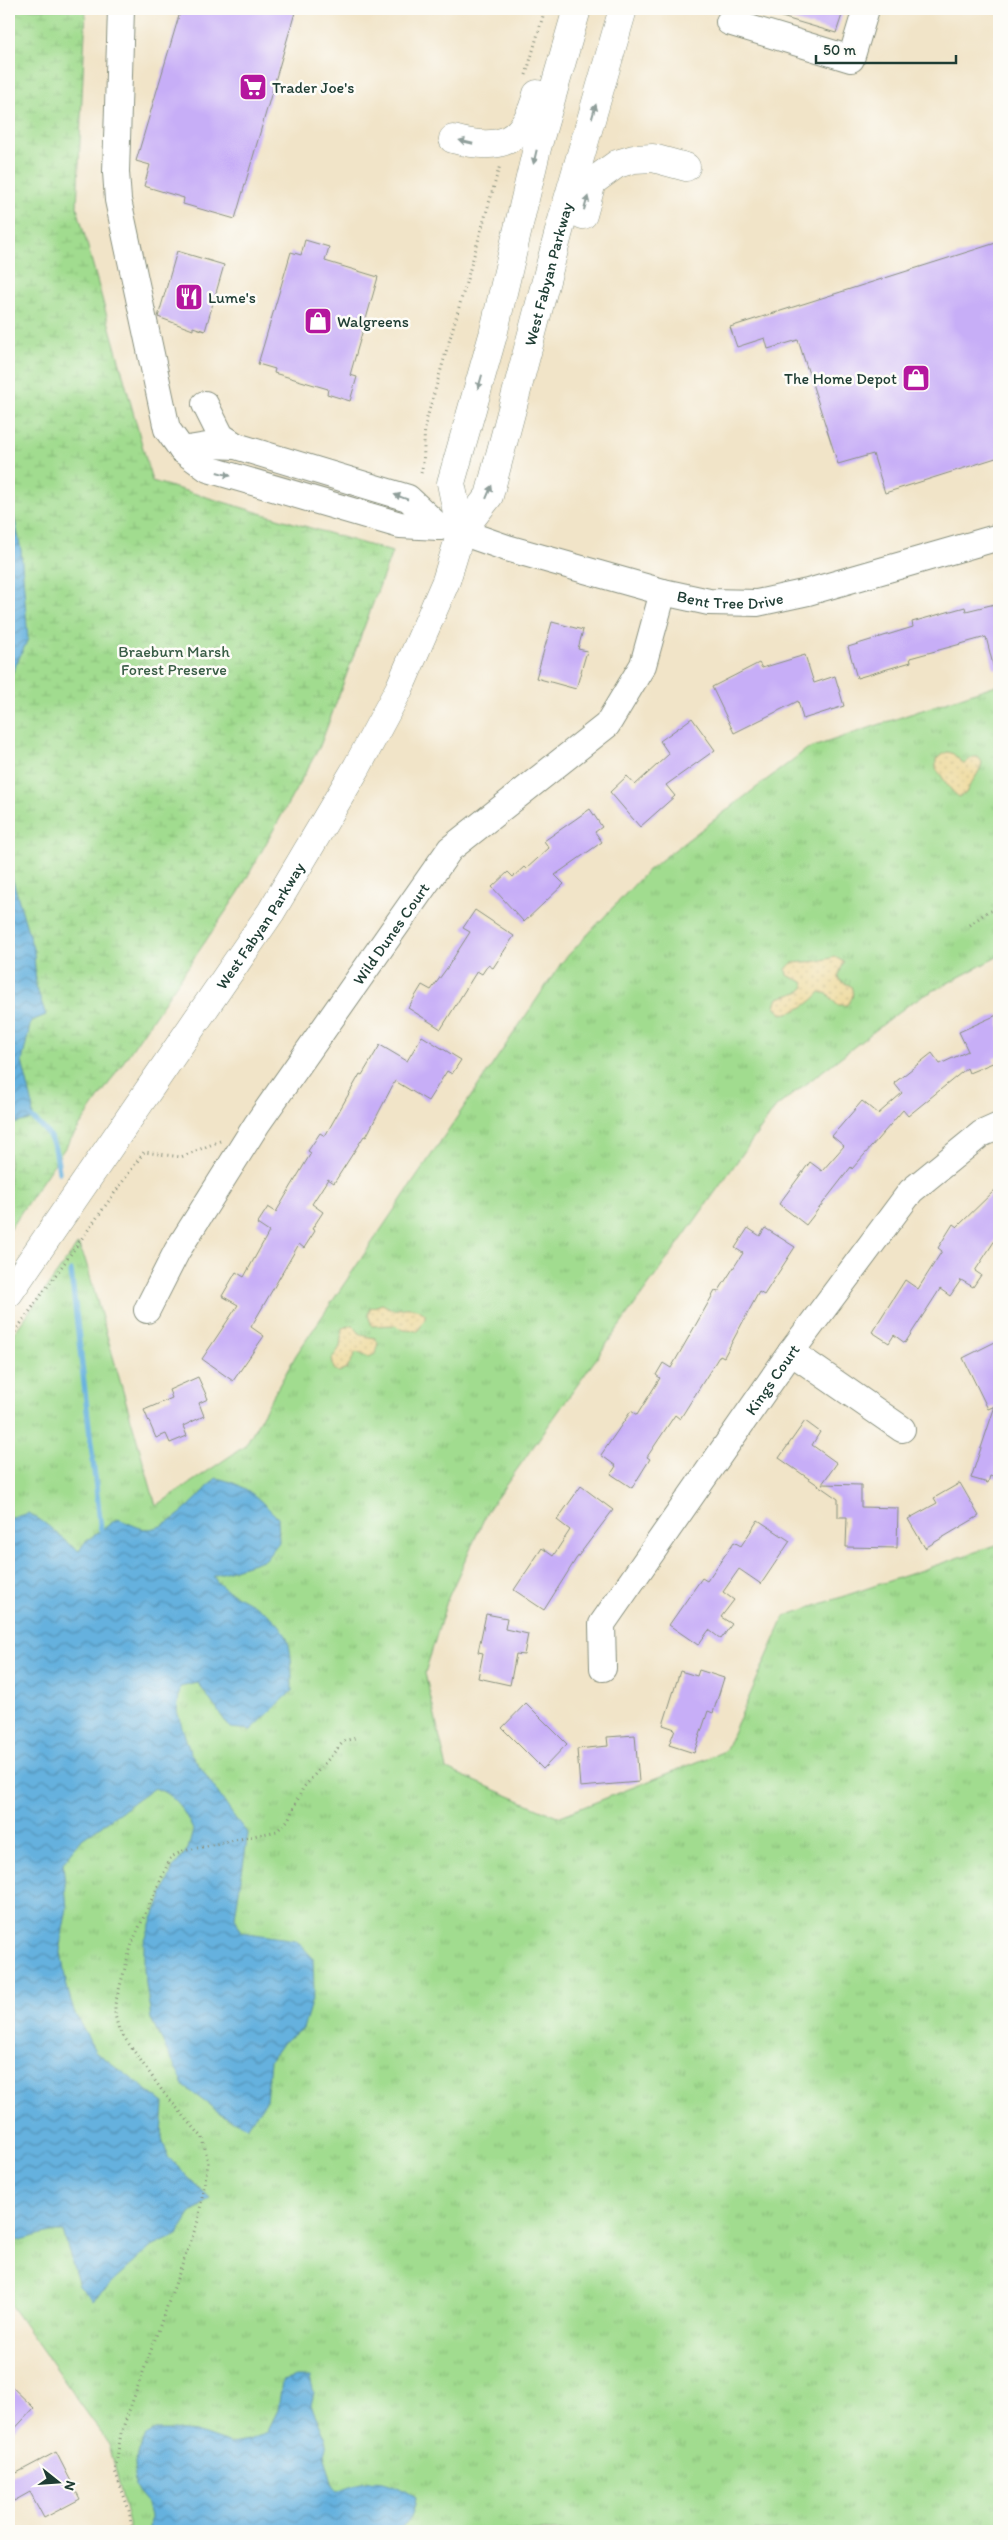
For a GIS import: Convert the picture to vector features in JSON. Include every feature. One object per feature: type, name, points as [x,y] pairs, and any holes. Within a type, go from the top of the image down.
[{"type":"main road","points":[[453,138],[480,145],[493,146],[506,141],[526,125],[532,112],[562,9]]},
{"type":"main road","name":"West Fabyan Parkway","points":[[461,532],[451,483],[493,335],[537,148],[577,9]]},
{"type":"main road","name":"West Fabyan Parkway","points":[[9,1293],[271,912],[352,776],[399,690],[446,581],[461,532],[489,496],[562,220],[623,9]]},
{"type":"main road","points":[[512,413],[544,353],[592,182],[617,164],[634,159],[653,158],[686,167]]},
{"type":"street","points":[[121,9],[116,172],[118,200],[167,429],[182,450],[208,469],[400,525],[439,526],[408,498],[236,446],[213,445],[182,450]]},
{"type":"street","points":[[729,22],[851,59],[866,9]]},
{"type":"street","points":[[205,404],[221,436],[236,446]]},
{"type":"street","name":"Bent Tree Drive","points":[[461,532],[507,548],[663,592],[709,602],[757,603],[808,592],[999,537]]},
{"type":"street","name":"Wild Dunes Court","points":[[147,1310],[177,1251],[257,1124],[450,849],[607,725],[642,665],[663,592]]},
{"type":"street","name":"Kings Court","points":[[603,1668],[602,1624],[791,1352],[911,1190],[981,1134],[999,1126]]},
{"type":"street","points":[[791,1352],[902,1429]]},
{"type":"path","points":[[523,84],[545,9]]},
{"type":"path","points":[[421,474],[427,418],[506,141]]},
{"type":"path","points":[[970,925],[986,912],[999,909]]},
{"type":"path","points":[[9,1340],[144,1152],[181,1157],[222,1140]]},
{"type":"path","points":[[132,2531],[129,2510],[116,2471],[121,2433],[198,2221],[208,2163],[203,2138],[163,2092],[119,2030],[115,2015],[115,2004],[132,1943],[167,1861],[171,1856],[182,1851],[277,1831],[288,1820],[303,1788],[344,1742],[355,1738]]},
{"type":"green space","name":"Braeburn Marsh Forest Preserve","points":[[9,9],[86,9],[77,207],[152,481],[392,552],[320,746],[239,892],[9,1230]]},
{"type":"green space","points":[[999,684],[999,956],[912,1002],[776,1107],[488,1510],[448,1598],[425,1673],[447,1769],[558,1817],[725,1751],[785,1616],[999,1544],[999,2531],[129,2531],[129,2524],[109,2444],[9,2303],[9,1340],[78,1244],[85,1259],[156,1506],[245,1446],[296,1355],[562,962],[647,871],[807,749]]},
{"type":"sand","points":[[947,752],[952,753],[964,764],[973,757],[978,757],[982,762],[966,793],[959,797],[936,769],[936,759]]},
{"type":"sand","points":[[835,957],[844,962],[838,976],[840,981],[851,986],[852,989],[853,994],[847,1005],[837,1005],[828,994],[820,992],[803,1007],[781,1014],[775,1006],[778,998],[799,992],[805,987],[803,982],[787,975],[786,969],[792,963],[818,961]]},
{"type":"sand","points":[[382,1304],[394,1310],[414,1308],[425,1314],[425,1319],[418,1331],[404,1330],[395,1325],[372,1326],[368,1315],[370,1308]]},
{"type":"sand","points":[[353,1325],[361,1335],[375,1338],[378,1343],[375,1354],[369,1357],[356,1352],[347,1369],[339,1372],[334,1369],[332,1359],[340,1347],[342,1328]]},
{"type":"water","points":[[9,491],[21,550],[28,639],[9,680]]},
{"type":"water","points":[[9,803],[11,820],[9,867]]},
{"type":"water","points":[[9,867],[34,952],[36,986],[46,1015],[31,1021],[22,1062],[32,1101],[33,1119],[9,1125]]},
{"type":"water","points":[[216,1478],[235,1484],[250,1492],[278,1518],[279,1542],[266,1559],[213,1576],[222,1587],[259,1608],[280,1625],[286,1635],[289,1646],[292,1691],[251,1730],[230,1728],[198,1683],[180,1687],[177,1711],[190,1752],[248,1834],[235,1917],[241,1932],[296,1940],[313,1958],[314,1993],[303,2029],[283,2042],[270,2061],[266,2101],[247,2127],[221,2114],[185,2087],[151,2019],[144,1970],[144,1942],[173,1868],[188,1849],[193,1830],[183,1810],[168,1795],[154,1788],[82,1839],[63,1863],[67,1908],[60,1946],[66,1983],[74,2012],[95,2051],[164,2103],[162,2138],[168,2157],[210,2199],[190,2214],[177,2235],[150,2248],[93,2300],[79,2286],[63,2232],[50,2232],[9,2243],[9,1519],[28,1513],[43,1522],[79,1551],[85,1542],[117,1519],[147,1529],[156,1528],[166,1523],[194,1502]]},
{"type":"water","points":[[296,2377],[310,2377],[314,2393],[311,2405],[327,2442],[324,2454],[332,2483],[338,2491],[360,2483],[378,2481],[405,2491],[416,2498],[413,2513],[405,2524],[397,2531],[149,2531],[150,2516],[146,2501],[135,2488],[134,2462],[146,2436],[157,2430],[172,2430],[196,2432],[231,2444],[249,2441],[267,2432],[278,2410],[282,2381]]},
{"type":"building","points":[[181,9],[296,9],[235,219],[183,204],[184,198],[144,186],[150,165],[136,161]]},
{"type":"building","points":[[769,9],[844,9],[836,33],[768,13]]},
{"type":"building","name":"Walgreens","points":[[305,240],[329,247],[325,261],[378,277],[350,375],[357,377],[350,401],[327,394],[328,389],[274,373],[275,369],[258,364],[291,252],[301,255]]},
{"type":"building","name":"The Home Depot","points":[[999,242],[999,457],[885,493],[873,454],[838,464],[798,340],[768,349],[765,338],[737,347],[730,327]]},
{"type":"building","points":[[177,251],[224,265],[205,331],[193,327],[193,330],[158,317]]},
{"type":"building","points":[[999,603],[999,668],[994,669],[986,637],[910,658],[911,662],[857,678],[848,647],[913,627],[912,622],[965,607],[966,611]]},
{"type":"building","points":[[552,622],[583,630],[578,649],[587,651],[576,689],[536,678]]},
{"type":"building","points":[[805,655],[814,683],[835,676],[844,706],[803,719],[798,701],[734,733],[712,687],[759,663],[762,668]]},
{"type":"building","points":[[692,718],[715,750],[666,785],[675,796],[640,827],[610,792],[627,776],[635,785],[669,754],[660,741]]},
{"type":"building","points":[[590,809],[602,827],[595,832],[602,842],[555,875],[564,884],[524,922],[492,887],[508,872],[513,877],[524,867],[526,869],[549,848],[544,841]]},
{"type":"building","points":[[475,910],[514,936],[493,968],[488,965],[482,974],[477,971],[441,1029],[408,1008],[422,985],[431,990],[447,968],[470,932],[463,928]]},
{"type":"building","points":[[999,1014],[999,1055],[993,1058],[995,1062],[969,1073],[967,1068],[908,1116],[903,1110],[852,1169],[851,1167],[806,1225],[779,1204],[810,1162],[822,1171],[844,1146],[832,1136],[862,1101],[878,1114],[902,1093],[894,1083],[932,1053],[940,1064],[968,1051],[959,1032]]},
{"type":"building","points":[[422,1036],[461,1060],[452,1074],[447,1071],[428,1101],[395,1081],[366,1137],[364,1136],[334,1183],[328,1179],[312,1204],[323,1212],[312,1229],[315,1231],[304,1248],[299,1244],[251,1327],[264,1336],[233,1381],[202,1359],[238,1305],[222,1296],[236,1272],[244,1277],[269,1232],[257,1224],[268,1207],[276,1212],[311,1153],[308,1151],[320,1133],[325,1136],[360,1074],[362,1075],[380,1045],[407,1061]]},
{"type":"building","points":[[999,1186],[999,1234],[975,1271],[981,1275],[973,1287],[961,1280],[950,1296],[940,1289],[905,1343],[894,1335],[889,1343],[872,1332],[905,1280],[918,1289],[942,1251],[938,1248],[953,1224],[957,1227]]},
{"type":"building","points":[[748,1228],[760,1236],[765,1228],[795,1247],[764,1295],[759,1292],[724,1357],[720,1355],[680,1419],[675,1415],[647,1457],[650,1459],[632,1488],[611,1474],[616,1466],[601,1455],[631,1411],[637,1415],[660,1378],[656,1375],[663,1363],[671,1368],[715,1291],[718,1292],[743,1253],[735,1248]]},
{"type":"building","points":[[999,1340],[999,1479],[990,1476],[988,1483],[971,1478],[995,1406],[988,1409],[963,1358]]},
{"type":"building","points":[[198,1377],[208,1399],[199,1403],[204,1416],[183,1426],[187,1436],[170,1443],[166,1434],[156,1438],[144,1410],[172,1398],[169,1390]]},
{"type":"building","points":[[805,1421],[820,1432],[812,1445],[837,1463],[822,1484],[861,1485],[861,1507],[898,1508],[897,1548],[846,1547],[847,1517],[838,1517],[838,1499],[779,1458]]},
{"type":"building","points":[[960,1483],[979,1516],[925,1548],[908,1519],[937,1503],[934,1498]]},
{"type":"building","points":[[581,1486],[613,1510],[576,1559],[544,1610],[514,1590],[542,1548],[553,1556],[570,1530],[557,1520]]},
{"type":"building","points":[[758,1520],[790,1541],[761,1584],[739,1569],[723,1592],[734,1600],[721,1617],[732,1624],[721,1639],[709,1630],[698,1645],[669,1625],[702,1578],[707,1581],[734,1542],[741,1546]]},
{"type":"building","points":[[486,1614],[507,1618],[505,1629],[528,1634],[524,1655],[516,1654],[510,1685],[478,1678],[483,1653],[478,1652]]},
{"type":"building","points":[[699,1670],[724,1678],[713,1713],[708,1711],[694,1753],[669,1745],[675,1729],[663,1725],[680,1671],[697,1676]]},
{"type":"building","points":[[526,1703],[567,1744],[543,1769],[502,1728]]},
{"type":"building","points":[[635,1735],[639,1782],[580,1787],[577,1749],[608,1746],[607,1737]]},
{"type":"building","points":[[9,2384],[34,2408],[9,2435]]},
{"type":"building","points":[[56,2452],[80,2499],[44,2518],[30,2492],[14,2501],[9,2490],[9,2477]]},
{"type":"waterway","points":[[33,1119],[49,1136],[55,1148],[59,1172]]},
{"type":"waterway","points":[[71,1271],[101,1530]]},
{"type":"place","name":"Trader Joe's","points":[[253,87]]},
{"type":"place","name":"Lume's","points":[[189,297]]},
{"type":"place","name":"Walgreens","points":[[318,321]]},
{"type":"place","name":"The Home Depot","points":[[916,378]]}]
